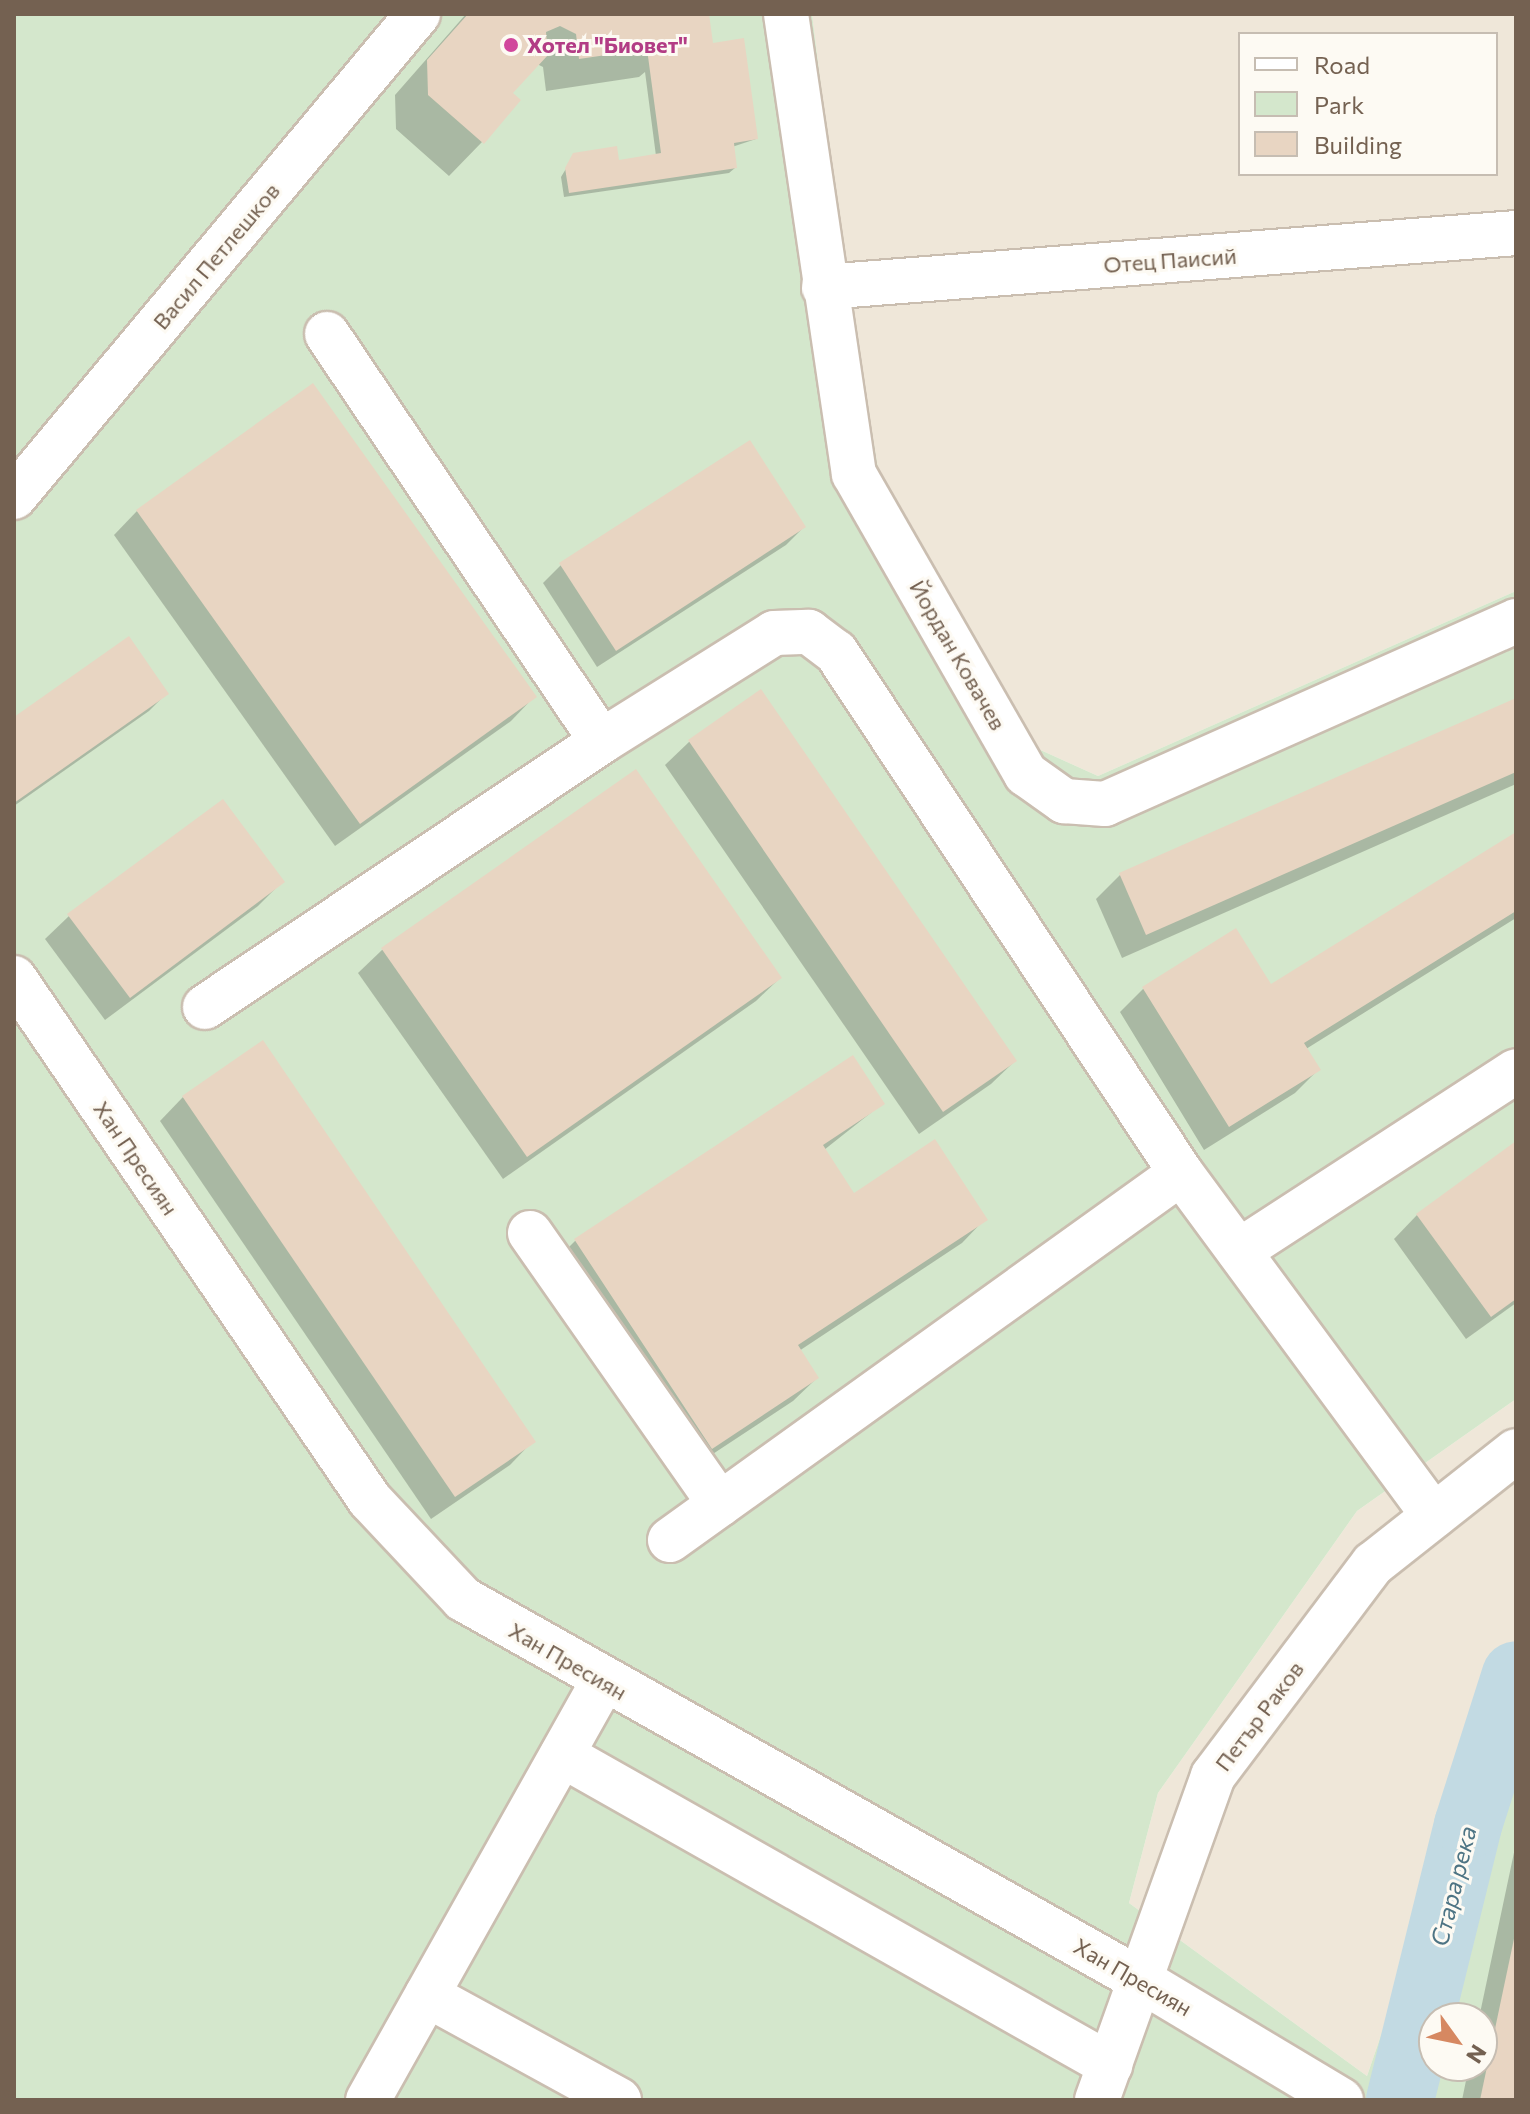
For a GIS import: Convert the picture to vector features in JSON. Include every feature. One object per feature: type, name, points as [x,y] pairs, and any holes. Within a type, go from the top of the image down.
[{"type":"street","name":"Васил Петлешков","points":[[14,497],[418,14]]},
{"type":"street","name":"Йордан Ковачев","points":[[786,14],[854,474],[1026,774],[1064,801],[1105,804],[1516,621]]},
{"type":"street","name":"Отец Паисий","points":[[824,287],[1516,233]]},
{"type":"street","points":[[327,334],[602,741]]},
{"type":"street","points":[[205,1007],[602,741],[774,633],[809,632],[836,652],[1181,1173],[1434,1516]]},
{"type":"street","name":"Хан Пресиян","points":[[14,978],[370,1500],[463,1599],[603,1682],[1142,1981],[1341,2100]]},
{"type":"street","points":[[1239,1251],[1516,1071]]},
{"type":"street","points":[[670,1540],[1181,1173]]},
{"type":"street","points":[[530,1233],[720,1504]]},
{"type":"street","name":"Петър Раков","points":[[1103,2083],[1213,1776],[1373,1564],[1516,1451]]},
{"type":"street","points":[[368,2100],[603,1682]]},
{"type":"street","points":[[562,1755],[1103,2083]]},
{"type":"street","points":[[427,1995],[619,2100]]},
{"type":"shaded area","points":[[812,14],[1516,14],[1516,591],[1098,776],[1036,748],[878,468],[843,264]]},
{"type":"shaded area","points":[[1516,1399],[1516,1643],[1367,2076],[1129,1903],[1158,1793],[1357,1511]]},
{"type":"green space","points":[[14,14],[812,14],[843,264],[878,468],[1036,748],[1098,776],[1516,591],[1516,1399],[1357,1511],[1158,1793],[1129,1903],[1367,2076],[1516,1643],[1516,2100],[14,2100]]},
{"type":"building","points":[[468,14],[709,14],[713,43],[744,38],[758,139],[734,143],[737,168],[569,193],[565,168],[573,153],[617,146],[619,160],[661,153],[647,49],[579,59],[576,34],[560,26],[546,32],[548,55],[513,93],[521,100],[484,144],[428,95],[427,60]]},
{"type":"building","points":[[313,383],[537,697],[360,824],[136,510]]},
{"type":"building","points":[[750,440],[806,527],[616,651],[559,563]]},
{"type":"building","points":[[129,636],[169,694],[14,803],[14,717]]},
{"type":"building","points":[[761,689],[1017,1061],[943,1112],[688,740]]},
{"type":"building","points":[[1516,698],[1516,772],[1146,935],[1119,873]]},
{"type":"building","points":[[636,769],[782,978],[527,1157],[381,948]]},
{"type":"building","points":[[223,799],[285,882],[130,998],[67,914]]},
{"type":"building","points":[[1516,832],[1516,911],[1304,1043],[1321,1070],[1229,1127],[1142,987],[1236,928],[1271,984]]},
{"type":"building","points":[[263,1040],[536,1442],[455,1497],[182,1096]]},
{"type":"building","points":[[853,1055],[885,1104],[823,1145],[854,1193],[935,1139],[988,1220],[798,1345],[819,1378],[712,1449],[574,1239]]},
{"type":"building","points":[[1516,1141],[1516,1299],[1491,1317],[1416,1214]]},
{"type":"building","points":[[1515,1934],[1516,2100],[1480,2100],[1484,2082],[1498,2082],[1498,2015]]},
{"type":"waterway","name":"Стара река","points":[[1400,2100],[1468,1825],[1516,1675]]},
{"type":"place","name":"Хотел \"Биовет\"","points":[[511,45]]}]
